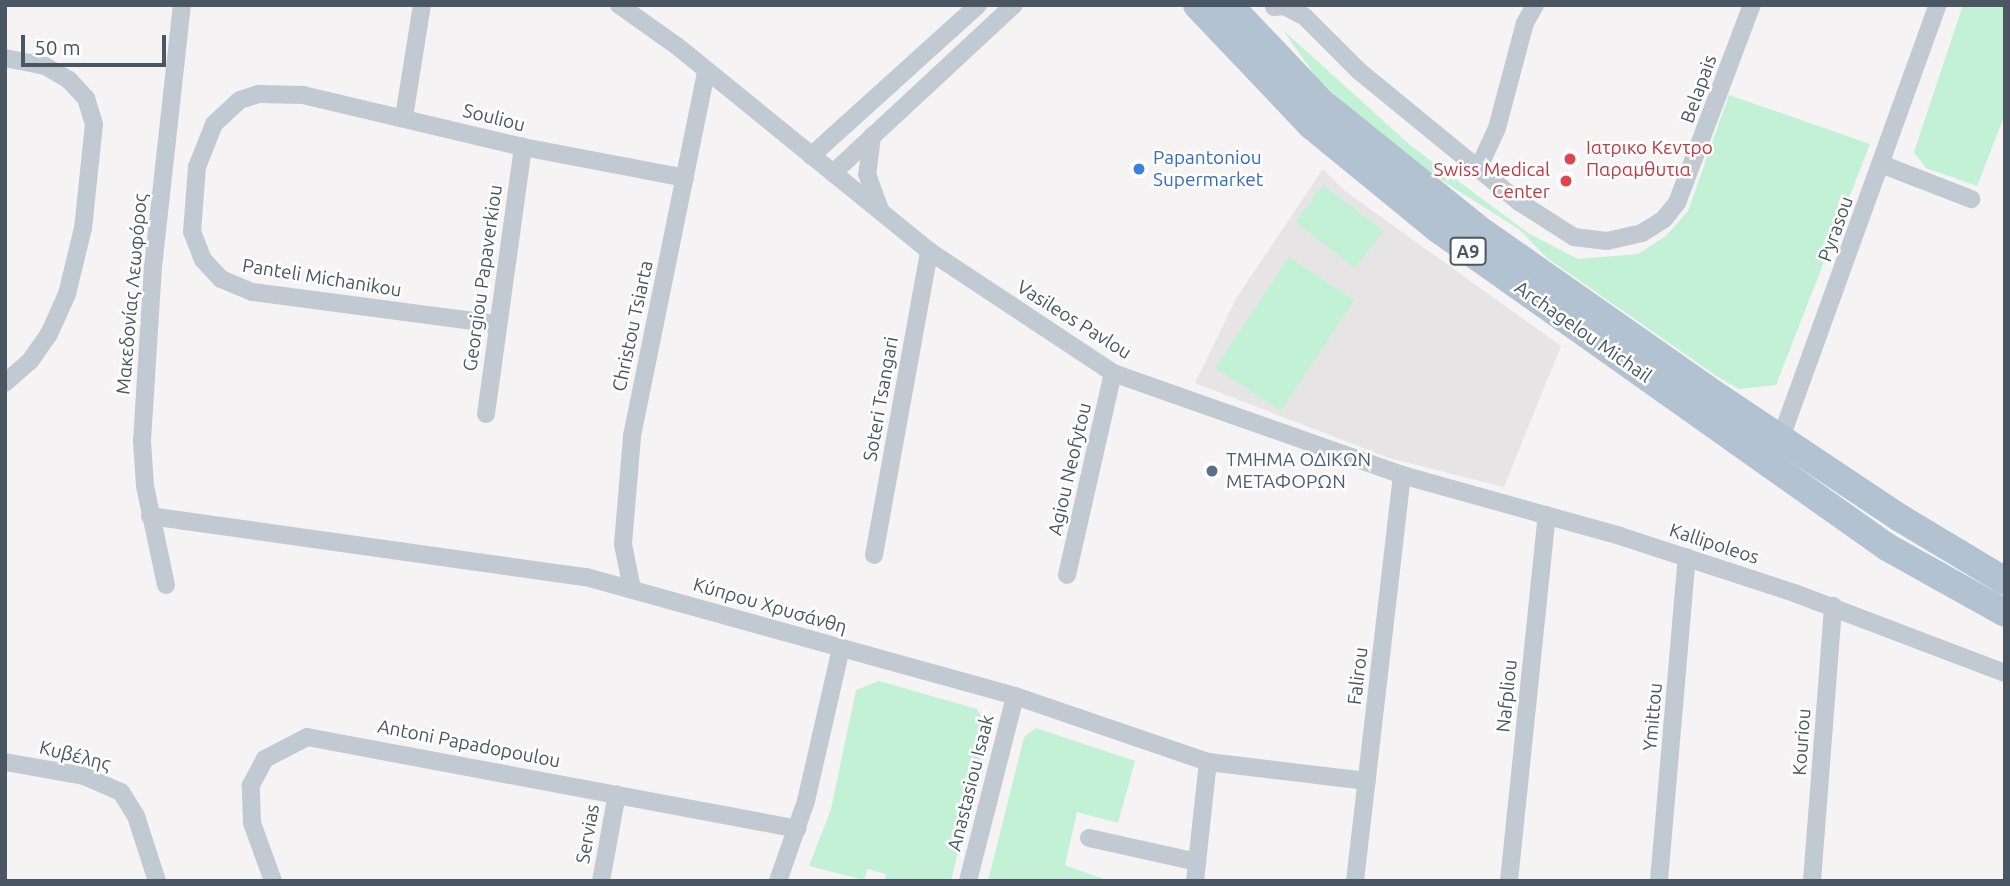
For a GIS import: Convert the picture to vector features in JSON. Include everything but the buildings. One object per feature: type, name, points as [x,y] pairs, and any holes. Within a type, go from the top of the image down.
[{"type":"main road","name":"Archagelou Michail","points":[[1197,5],[1269,84],[1353,163],[1449,237],[1887,547],[2005,613]]},
{"type":"main road","name":"Archagelou Michail","points":[[1228,5],[1270,51],[1374,149],[1477,228],[1899,518],[2005,581]]},
{"type":"street","name":"Μακεδονίας Λεωφόρος","points":[[166,585],[150,516],[142,441],[145,359],[182,5]]},
{"type":"street","points":[[404,117],[422,5]]},
{"type":"street","name":"Vasileos Pavlou","points":[[619,5],[929,251],[1113,373],[1402,475]]},
{"type":"street","points":[[811,156],[978,5]]},
{"type":"street","points":[[833,173],[1014,5]]},
{"type":"street","points":[[1479,167],[1497,128],[1525,23],[1535,5]]},
{"type":"street","name":"Belapais","points":[[1274,6],[1284,6],[1304,16],[1359,71],[1519,202],[1574,237],[1607,241],[1642,233],[1664,219],[1686,187],[1752,5]]},
{"type":"street","name":"Pyrasou","points":[[1767,463],[1782,438],[1938,5]]},
{"type":"street","points":[[1270,51],[1274,6]]},
{"type":"street","points":[[5,58],[45,66],[68,80],[86,98],[93,124],[83,228],[67,294],[43,343],[5,383]]},
{"type":"street","name":"Christou Tsiarta","points":[[632,589],[622,544],[632,436],[706,73]]},
{"type":"street","name":"Panteli Michanikou","points":[[404,117],[303,95],[259,94],[240,100],[214,124],[203,147],[192,200],[196,247],[221,279],[252,292],[496,324]]},
{"type":"street","name":"Souliou","points":[[404,117],[523,147],[685,178]]},
{"type":"street","points":[[872,136],[867,174],[881,212]]},
{"type":"street","name":"Georgiou Papaverkiou","points":[[486,414],[496,324],[523,147]]},
{"type":"street","points":[[1881,164],[1971,199]]},
{"type":"street","name":"Soteri Tsangari","points":[[874,555],[929,251]]},
{"type":"street","name":"Agiou Neofytou","points":[[1068,575],[1113,373]]},
{"type":"street","name":"Kallipoleos","points":[[1402,475],[1687,557],[1833,606],[2005,673]]},
{"type":"street","name":"Falirou","points":[[1355,881],[1402,475]]},
{"type":"street","name":"Nafpliou","points":[[1509,881],[1547,515]]},
{"type":"street","name":"Κύπρου Χρυσάνθη","points":[[150,516],[586,578],[1015,696],[1208,762],[1367,781]]},
{"type":"street","name":"Ymittou","points":[[1660,881],[1687,557]]},
{"type":"street","name":"Kouriou","points":[[1811,881],[1833,606]]},
{"type":"street","points":[[778,881],[797,829],[841,649]]},
{"type":"street","name":"Anastasiou Isaak","points":[[968,881],[1015,696]]},
{"type":"street","name":"Antoni Papadopoulou","points":[[273,881],[252,823],[251,785],[265,760],[295,739],[323,736],[797,829]]},
{"type":"street","name":"Κυβέλης","points":[[5,762],[84,776],[121,792],[136,816],[156,881]]},
{"type":"street","points":[[1195,881],[1208,762]]},
{"type":"street","name":"Servias","points":[[601,881],[617,794]]},
{"type":"street","points":[[1088,838],[1197,862]]},
{"type":"shaded area","points":[[1323,169],[1345,191],[1561,346],[1504,487],[1389,458],[1195,383],[1237,297]]},
{"type":"green space","points":[[1963,5],[2005,5],[2005,114],[1977,186],[1926,168],[1914,152]]},
{"type":"green space","points":[[1283,30],[1410,145],[1528,233],[1578,259],[1638,254],[1666,236],[1688,211],[1729,95],[1870,144],[1776,385],[1739,389],[1718,377],[1547,258],[1520,230],[1396,151],[1316,77]]},
{"type":"green space","points":[[1323,185],[1384,231],[1355,268],[1295,222]]},
{"type":"green space","points":[[1289,257],[1354,300],[1281,411],[1215,368]]},
{"type":"green space","points":[[879,681],[977,709],[988,729],[951,881],[885,881],[886,874],[868,869],[864,880],[809,866],[831,809],[856,690]]},
{"type":"green space","points":[[1036,728],[1135,761],[1118,823],[1077,812],[1065,865],[1109,881],[988,881],[1024,737]]},
{"type":"place","name":"Ιατρικο Κεντρο Παραμθυτια","points":[[1570,159]]},
{"type":"place","name":"Papantoniou Supermarket","points":[[1139,169]]},
{"type":"place","name":"Swiss Medical Center","points":[[1566,181]]},
{"type":"place","name":"ΤΜΗΜΑ ΟΔΙΚΩΝ ΜΕΤΑΦΟΡΩΝ","points":[[1212,471]]}]
